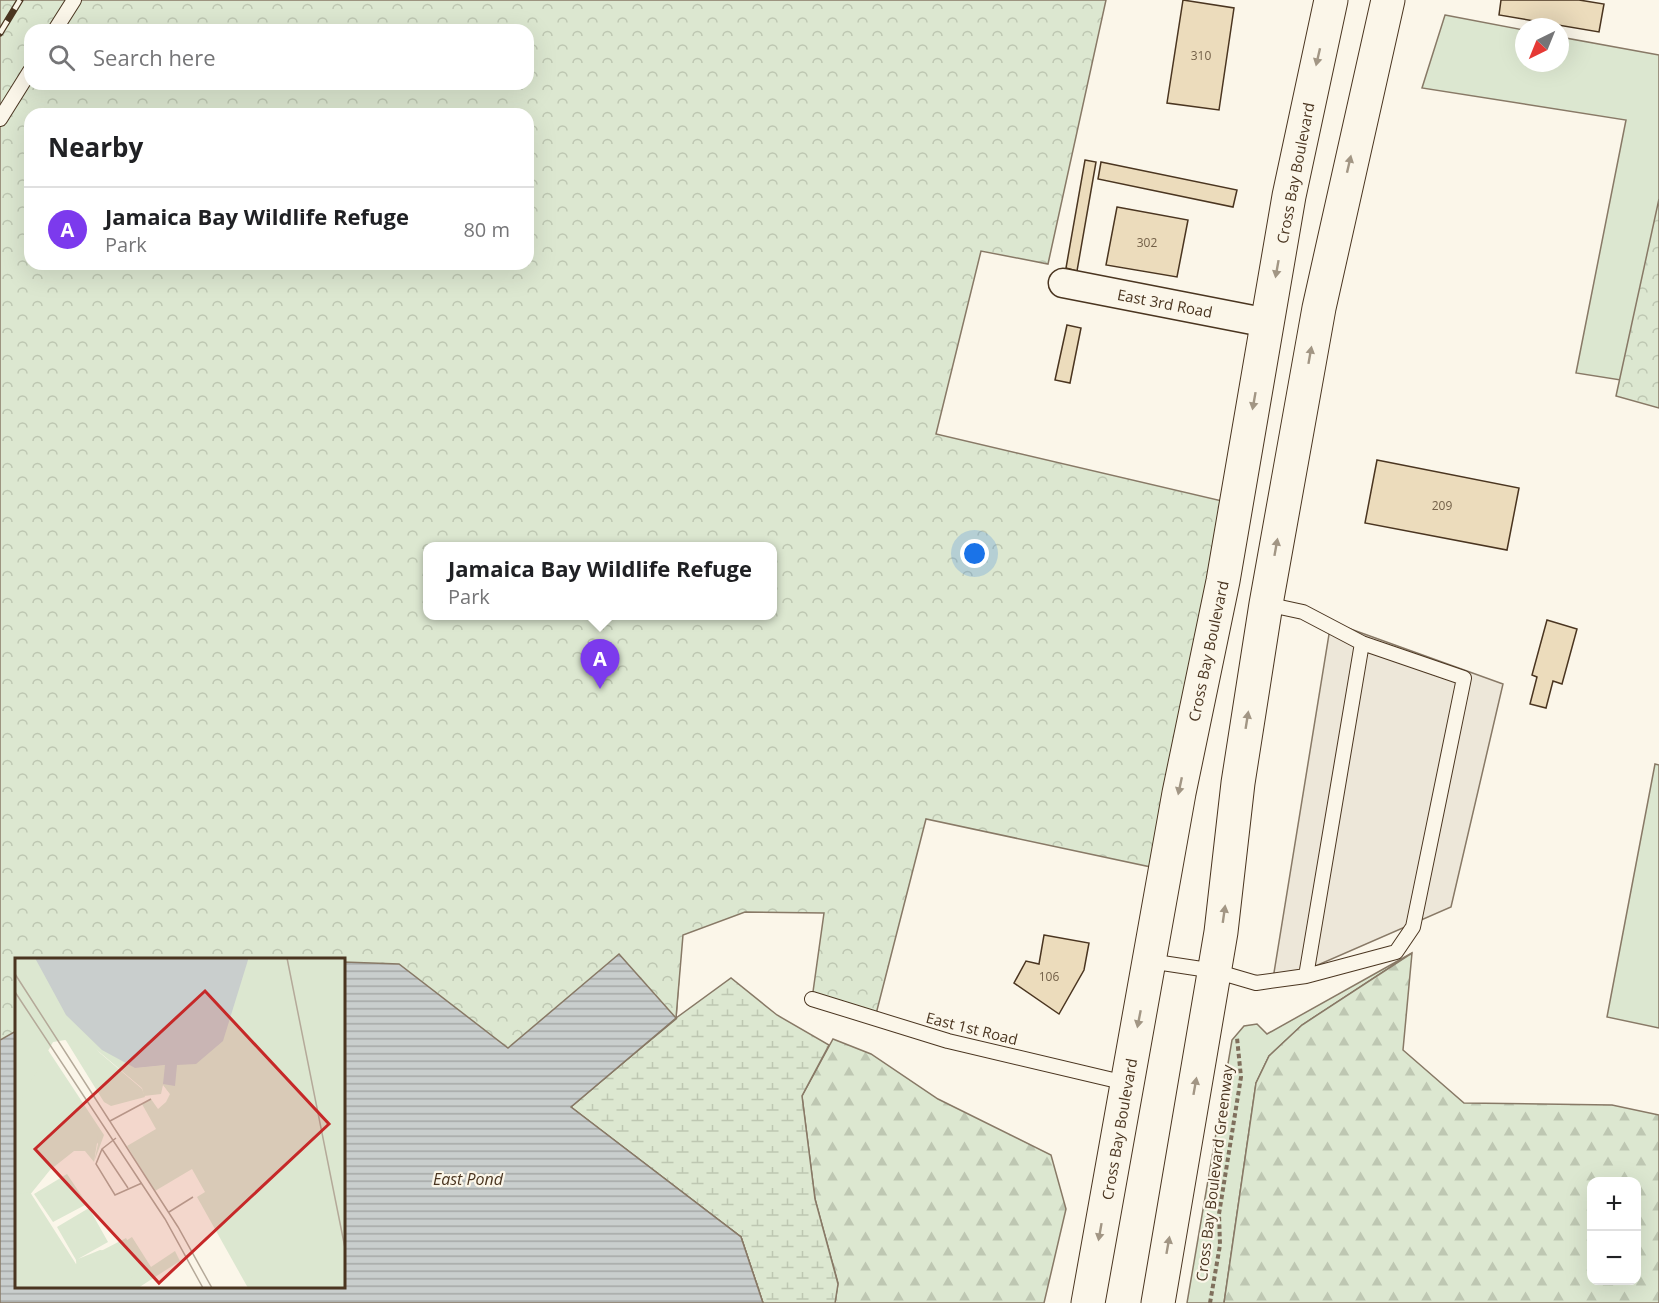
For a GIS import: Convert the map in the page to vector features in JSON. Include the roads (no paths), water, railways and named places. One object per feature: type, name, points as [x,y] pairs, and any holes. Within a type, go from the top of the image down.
[{"type":"main road","name":"Cross Bay Boulevard","points":[[1088,1303],[1179,793],[1223,581],[1294,173],[1331,0]]},
{"type":"main road","points":[[1158,1303],[1215,972],[1228,884],[1238,783],[1266,604],[1319,308],[1388,0]]},
{"type":"street","name":"East 3rd Road","points":[[1063,283],[1268,323]]},
{"type":"lane","points":[[59,24],[74,0]]},
{"type":"lane","points":[[0,119],[24,81]]},
{"type":"lane","points":[[1149,961],[1215,972],[1256,983],[1306,976],[1396,952],[1413,927],[1464,678],[1362,643],[1303,612],[1266,604]]},
{"type":"lane","points":[[1306,976],[1362,643]]},
{"type":"lane","name":"East 1st Road","points":[[812,999],[948,1041],[1126,1083]]},
{"type":"water","name":"East Pond","points":[[619,954],[676,1018],[571,1107],[741,1237],[763,1303],[0,1303],[0,1040],[15,1032],[15,1288],[345,1288],[345,962],[399,964],[508,1048]]},
{"type":"railway","points":[[0,33],[20,0]]},
{"type":"place","name":"Jamaica Bay Wildlife Refuge","points":[[600,689]]}]
